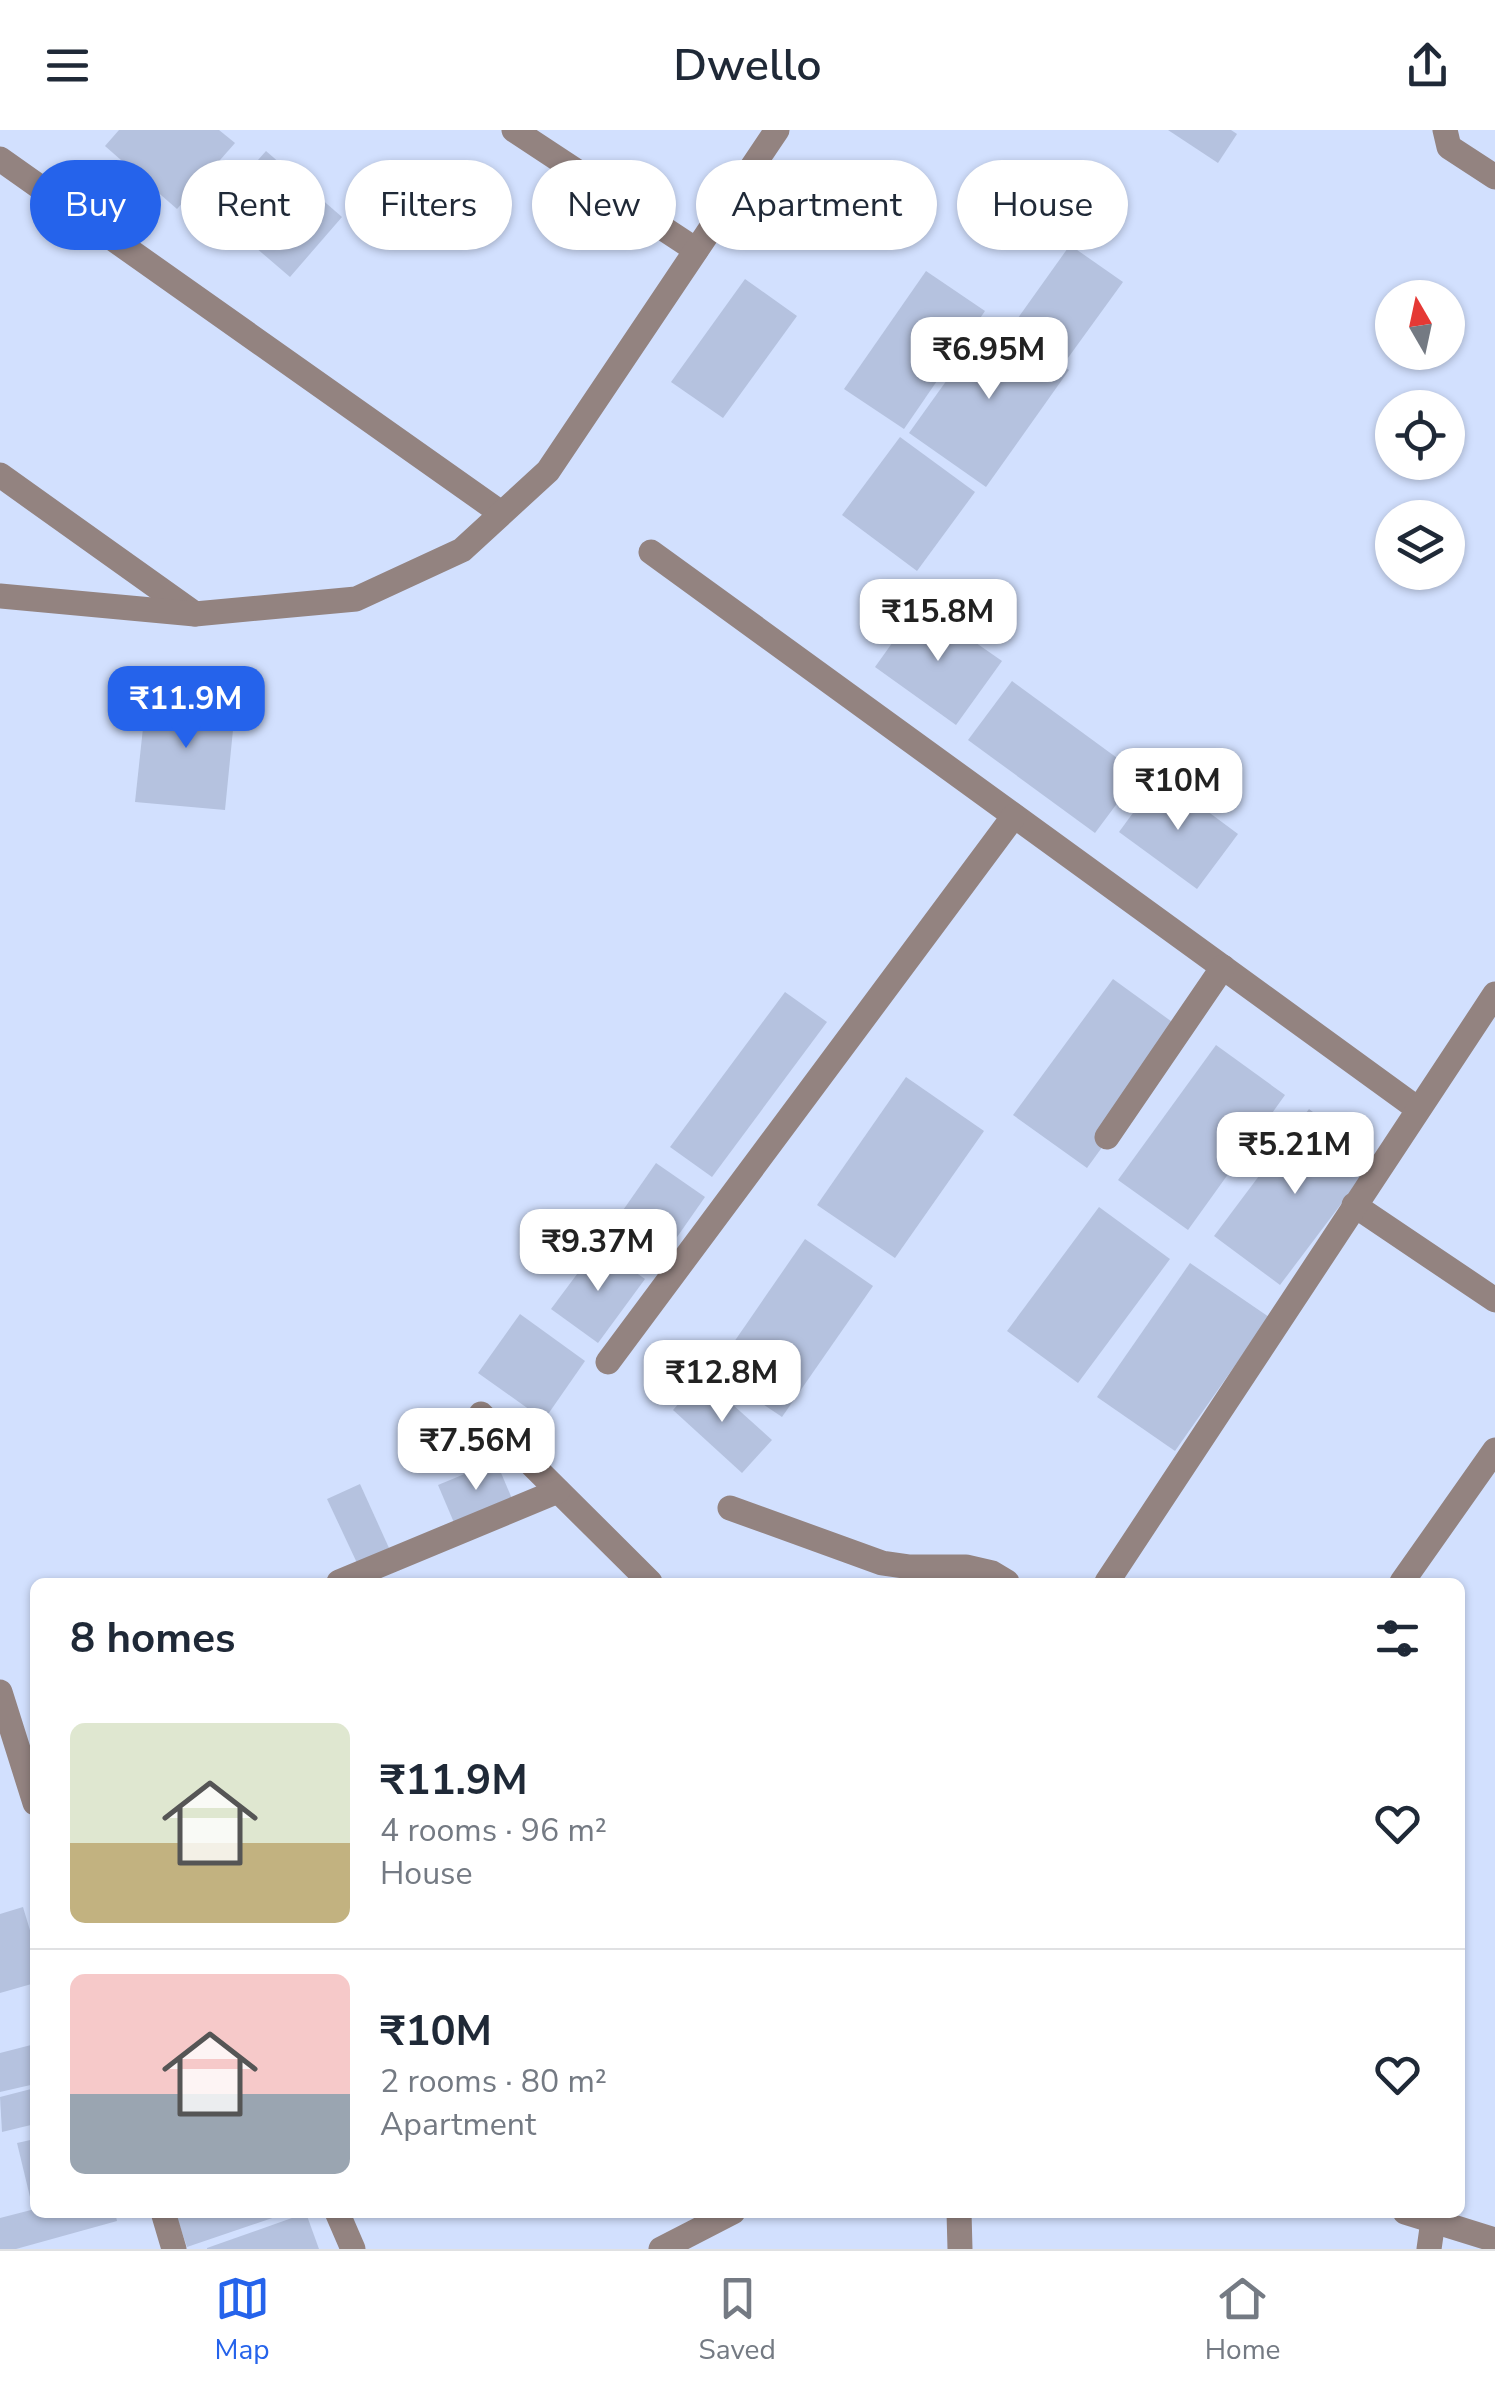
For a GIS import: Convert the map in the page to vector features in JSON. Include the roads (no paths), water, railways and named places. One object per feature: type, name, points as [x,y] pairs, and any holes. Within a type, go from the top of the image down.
[{"type":"street","points":[[0,596],[195,614],[356,599],[462,550],[548,471],[696,250],[514,130]]},
{"type":"street","points":[[757,160],[777,130]]},
{"type":"street","points":[[1445,130],[1450,147],[1495,177]]},
{"type":"street","points":[[0,159],[502,513]]},
{"type":"street","points":[[0,475],[195,614]]},
{"type":"street","points":[[651,552],[1418,1109]]},
{"type":"street","points":[[608,1362],[1014,816]]},
{"type":"street","points":[[1107,1137],[1223,967]]},
{"type":"street","points":[[1110,1578],[1495,994]]},
{"type":"street","points":[[1354,1205],[1495,1300]]},
{"type":"street","points":[[480,1414],[646,1578]]},
{"type":"street","points":[[1405,1578],[1495,1450]]},
{"type":"street","points":[[348,1578],[558,1491]]},
{"type":"street","points":[[730,1508],[882,1563],[966,1568],[1000,1578]]},
{"type":"street","points":[[0,1692],[30,1787]]},
{"type":"street","points":[[165,2218],[174,2249]]},
{"type":"street","points":[[340,2218],[353,2249]]},
{"type":"street","points":[[662,2249],[721,2218]]},
{"type":"street","points":[[958,2218],[960,2249]]},
{"type":"street","points":[[1423,2218],[1495,2240]]},
{"type":"street","points":[[1429,2249],[1433,2221]]}]
